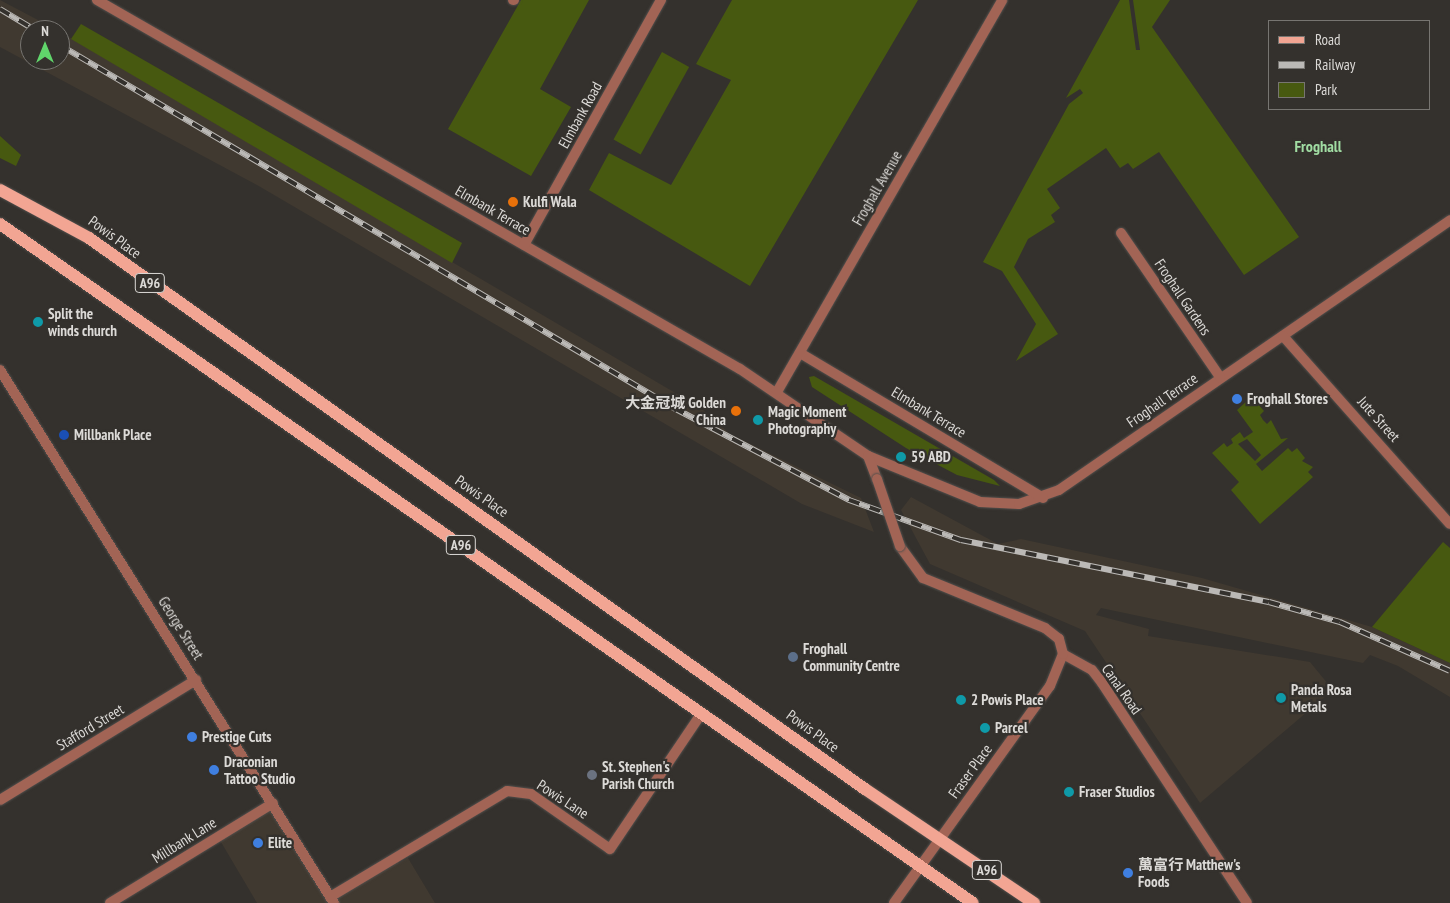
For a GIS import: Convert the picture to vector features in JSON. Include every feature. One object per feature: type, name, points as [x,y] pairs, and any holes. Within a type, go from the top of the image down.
[{"type":"main road","name":"Powis Place","points":[[0,190],[90,238],[871,793],[941,838]]},
{"type":"main road","name":"A96","points":[[2,227],[973,903]]},
{"type":"main road","name":"A96","points":[[941,838],[1034,903]]},
{"type":"street","name":"Elmbank Terrace","points":[[97,0],[776,392],[868,456]]},
{"type":"street","name":"Elmbank Road","points":[[524,245],[661,0]]},
{"type":"street","name":"Froghall Avenue","points":[[776,392],[1002,0]]},
{"type":"street","name":"Froghall Terrace","points":[[868,456],[980,502],[1019,504],[1043,498],[1283,336],[1450,220]]},
{"type":"street","name":"Froghall Gardens","points":[[1122,233],[1220,377]]},
{"type":"street","name":"Jute Street","points":[[1283,336],[1450,524]]},
{"type":"street","name":"Elmbank Terrace","points":[[800,353],[1043,498]]},
{"type":"street","name":"George Street","points":[[0,370],[196,680],[332,900]]},
{"type":"street","points":[[868,456],[900,546],[923,578],[1045,628],[1059,639],[1063,654]]},
{"type":"street","name":"Fraser Place","points":[[894,903],[1050,686],[1063,654]]},
{"type":"street","name":"Canal Road","points":[[1063,654],[1092,670],[1102,683],[1247,903]]},
{"type":"street","name":"Stafford Street","points":[[0,800],[196,680]]},
{"type":"street","name":"Powis Lane","points":[[332,900],[506,791],[531,794],[610,849],[701,714]]},
{"type":"street","name":"Millbank Lane","points":[[110,903],[273,803]]},
{"type":"shaded area","points":[[0,0],[38,20],[20,20],[20,58],[0,47]]},
{"type":"shaded area","points":[[70,38],[701,408],[730,434],[861,498],[874,532],[802,504],[257,185],[43,70],[70,70]]},
{"type":"shaded area","points":[[911,497],[998,544],[1021,539],[1202,578],[1372,627],[1450,663],[1450,697],[1398,666],[1370,655],[1363,663],[1101,608],[1096,615],[1149,629],[1148,636],[1310,662],[1333,690],[1200,803],[1085,631],[930,564],[901,510]]},
{"type":"shaded area","points":[[273,803],[330,896],[395,856],[399,863],[408,858],[435,903],[257,903],[218,837]]},
{"type":"green space","points":[[521,0],[589,0],[540,89],[571,107],[531,176],[448,129]]},
{"type":"green space","points":[[732,0],[918,0],[750,286],[589,190],[609,153],[671,185],[731,80],[696,64]]},
{"type":"green space","points":[[1120,0],[1129,0],[1136,50],[1140,50],[1133,0],[1170,0],[1152,27],[1299,237],[1244,275],[1159,152],[1133,169],[1128,163],[1120,168],[1106,148],[1047,189],[1060,208],[1051,215],[1055,222],[1028,239],[1014,267],[1058,334],[1016,361],[1036,324],[1002,271],[983,262],[1069,104],[1083,93],[1080,89],[1066,98]]},
{"type":"green space","points":[[81,24],[462,243],[452,263],[71,39]]},
{"type":"green space","points":[[662,52],[689,67],[641,154],[614,139]]},
{"type":"green space","points":[[0,136],[21,155],[16,166],[0,158]]},
{"type":"green space","points":[[814,376],[994,480],[1000,486],[957,475],[906,448],[812,387],[809,377]]},
{"type":"green space","points":[[1247,401],[1252,405],[1256,402],[1264,411],[1260,415],[1263,420],[1267,424],[1271,420],[1281,439],[1288,438],[1256,464],[1262,471],[1288,448],[1292,452],[1297,448],[1305,458],[1302,461],[1313,467],[1308,472],[1313,477],[1260,524],[1231,490],[1239,482],[1212,453],[1224,443],[1227,447],[1233,443],[1231,439],[1240,432],[1244,438],[1253,432],[1237,410]],"holes":[[[1247,439],[1261,455],[1255,461],[1238,444]]]},
{"type":"green space","points":[[1443,542],[1450,548],[1450,663],[1372,627]]},
{"type":"railway","points":[[0,9],[20,21]]},
{"type":"railway","points":[[70,51],[674,408],[849,500],[961,540],[1269,602],[1340,622],[1450,671]]},
{"type":"place","name":"Kulfi Wala","points":[[513,202]]},
{"type":"place","name":"Split the winds church","points":[[38,322]]},
{"type":"place","name":"Froghall Stores","points":[[1237,399]]},
{"type":"place","name":"大金冠城 Golden China","points":[[736,411]]},
{"type":"place","name":"Magic Moment Photography","points":[[758,420]]},
{"type":"place","name":"Millbank Place","points":[[64,435]]},
{"type":"place","name":"59 ABD","points":[[901,457]]},
{"type":"place","name":"Froghall Community Centre","points":[[793,657]]},
{"type":"place","name":"Panda Rosa Metals","points":[[1281,698]]},
{"type":"place","name":"2 Powis Place","points":[[961,700]]},
{"type":"place","name":"Parcel","points":[[985,728]]},
{"type":"place","name":"Prestige Cuts","points":[[192,737]]},
{"type":"place","name":"Draconian Tattoo Studio","points":[[214,770]]},
{"type":"place","name":"St. Stephen's Parish Church","points":[[592,775]]},
{"type":"place","name":"Fraser Studios","points":[[1069,792]]},
{"type":"place","name":"Elite","points":[[258,843]]},
{"type":"place","name":"萬富行 Matthew's Foods","points":[[1128,873]]},
{"type":"district","name":"Froghall","points":[[1318,146]]}]
